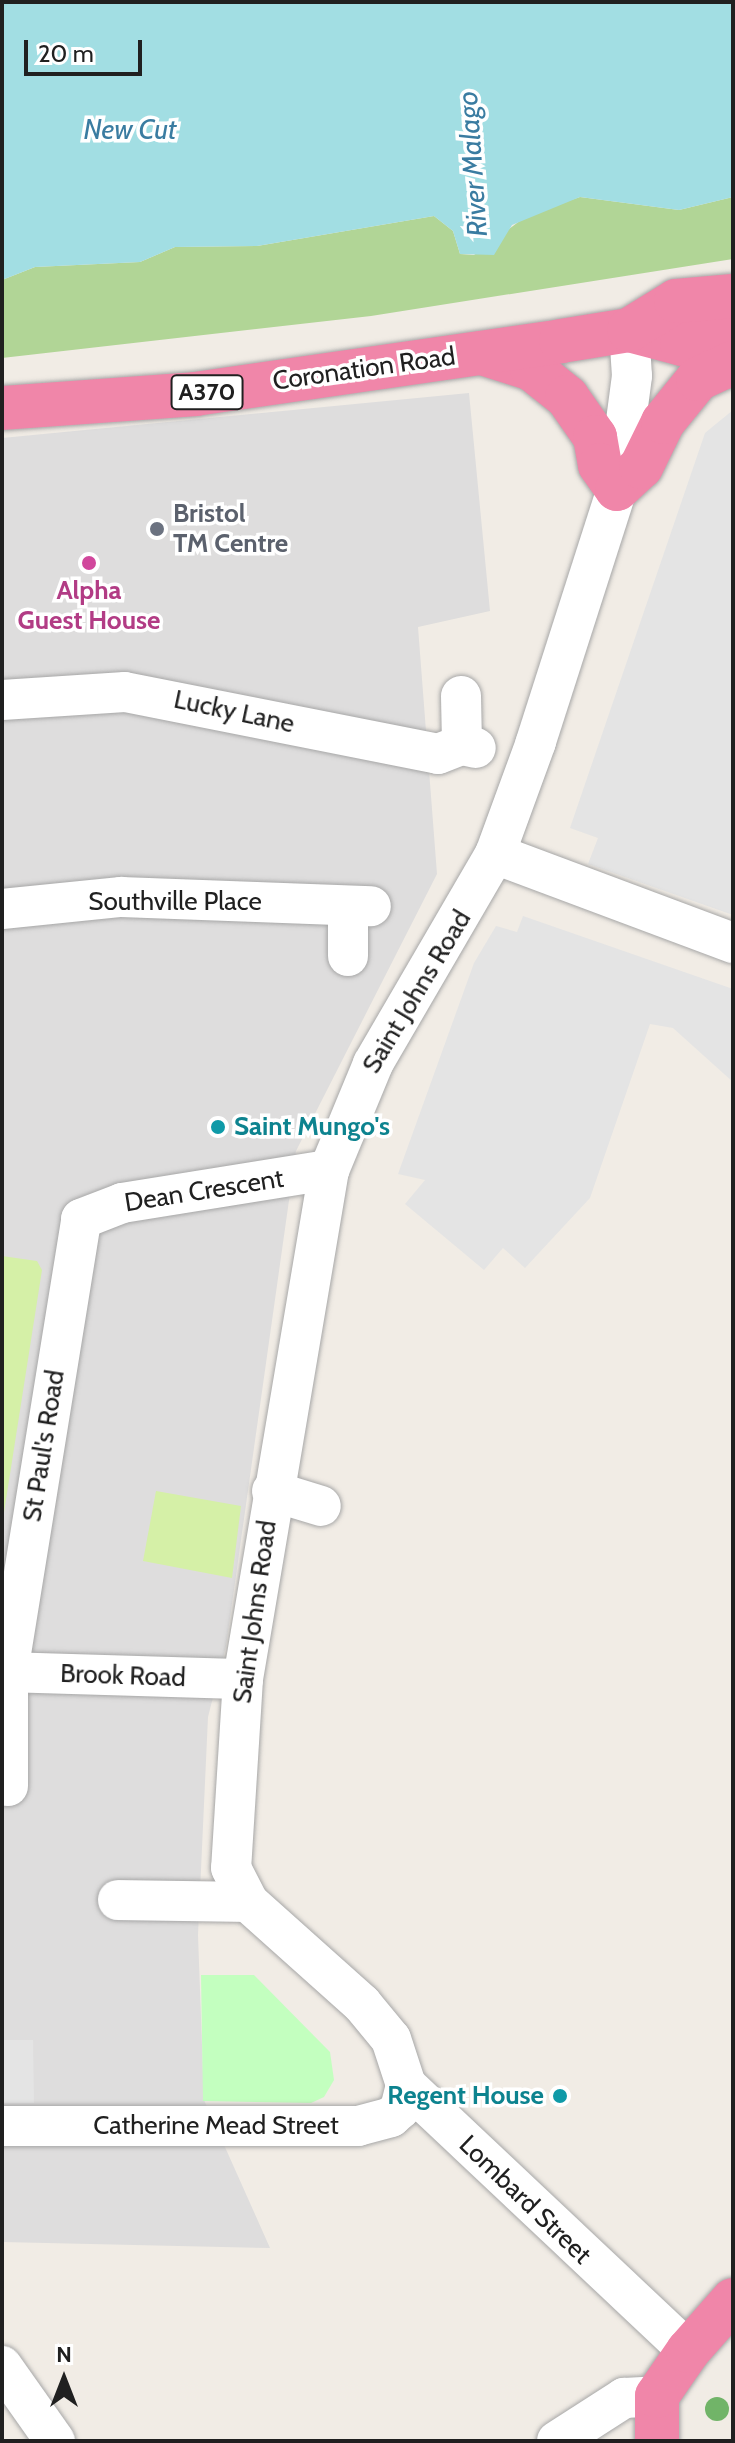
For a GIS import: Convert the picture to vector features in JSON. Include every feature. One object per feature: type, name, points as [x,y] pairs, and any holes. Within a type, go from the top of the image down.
[{"type":"highway","name":"Coronation Road","points":[[629,330],[676,301],[733,296]]},
{"type":"highway","name":"Coronation Road","points":[[2,408],[195,394],[629,330],[682,344],[733,337]]},
{"type":"highway","points":[[479,352],[532,369],[567,397],[595,437],[600,465],[617,489],[641,467],[663,422],[698,379],[733,363]]},
{"type":"highway","points":[[657,2441],[657,2396],[688,2351],[733,2300]]},
{"type":"street","name":"Saint Johns Road","points":[[248,1902],[231,1868],[243,1679],[272,1491],[329,1170],[357,1095],[386,1038],[414,987],[455,930],[495,854],[575,632],[617,489],[632,376],[629,330]]},
{"type":"street","name":"Lucky Lane","points":[[2,700],[125,692],[438,754],[469,746],[461,696]]},
{"type":"street","points":[[495,854],[733,943]]},
{"type":"street","name":"Southville Place","points":[[2,909],[121,897],[360,906],[348,956]]},
{"type":"street","name":"Dean Crescent","points":[[81,1219],[122,1203],[329,1170]]},
{"type":"street","name":"St Paul's Road","points":[[8,1786],[5,1672],[81,1219]]},
{"type":"street","points":[[272,1491],[321,1506]]},
{"type":"street","name":"Brook Road","points":[[5,1672],[243,1679]]},
{"type":"street","points":[[118,1900],[248,1902]]},
{"type":"street","name":"Lombard Street","points":[[248,1902],[362,2004],[391,2039],[406,2085],[688,2351]]},
{"type":"street","name":"Catherine Mead Street","points":[[2,2126],[358,2126],[391,2117],[400,2109],[406,2085]]},
{"type":"street","points":[[2,2126],[2,2142]]},
{"type":"street","points":[[11,2376],[55,2441]]},
{"type":"street","points":[[557,2441],[624,2398],[657,2396]]},
{"type":"shaded area","points":[[469,393],[490,611],[418,627],[437,874],[296,1151],[226,1646],[208,1717],[198,1935],[204,2100],[270,2248],[2,2242],[2,438]]},
{"type":"shaded area","points":[[733,410],[733,915],[588,864],[598,838],[570,828],[705,433]]},
{"type":"shaded area","points":[[523,916],[733,989],[733,1082],[673,1028],[650,1024],[590,1198],[525,1268],[503,1248],[484,1270],[405,1204],[425,1180],[398,1174],[474,963],[496,926],[517,932]]},
{"type":"shaded area","points":[[2,2040],[33,2040],[34,2103],[2,2103]]},
{"type":"green space","points":[[580,197],[679,210],[733,197],[733,259],[371,316],[2,358],[2,280],[35,267],[140,262],[175,247],[257,246],[434,216],[453,231],[460,254],[474,255],[529,214]]},
{"type":"green space","points":[[2,1256],[37,1261],[42,1270],[2,1525]]},
{"type":"green space","points":[[156,1491],[241,1506],[232,1578],[143,1561]]},
{"type":"green space","points":[[201,1975],[254,1975],[330,2052],[334,2080],[324,2097],[311,2103],[203,2101]]},
{"type":"water","name":"New Cut","points":[[2,2],[733,2],[733,197],[679,210],[580,197],[512,225],[494,255],[460,254],[453,231],[434,216],[257,246],[175,247],[140,262],[35,267],[2,280]]},
{"type":"place","name":"Bristol TM Centre","points":[[157,529]]},
{"type":"place","name":"Alpha Guest House","points":[[89,563]]},
{"type":"place","name":"Saint Mungo's","points":[[218,1127]]},
{"type":"place","name":"Regent House","points":[[560,2096]]},
{"type":"water label","name":"River Malago","points":[[472,164]]}]
